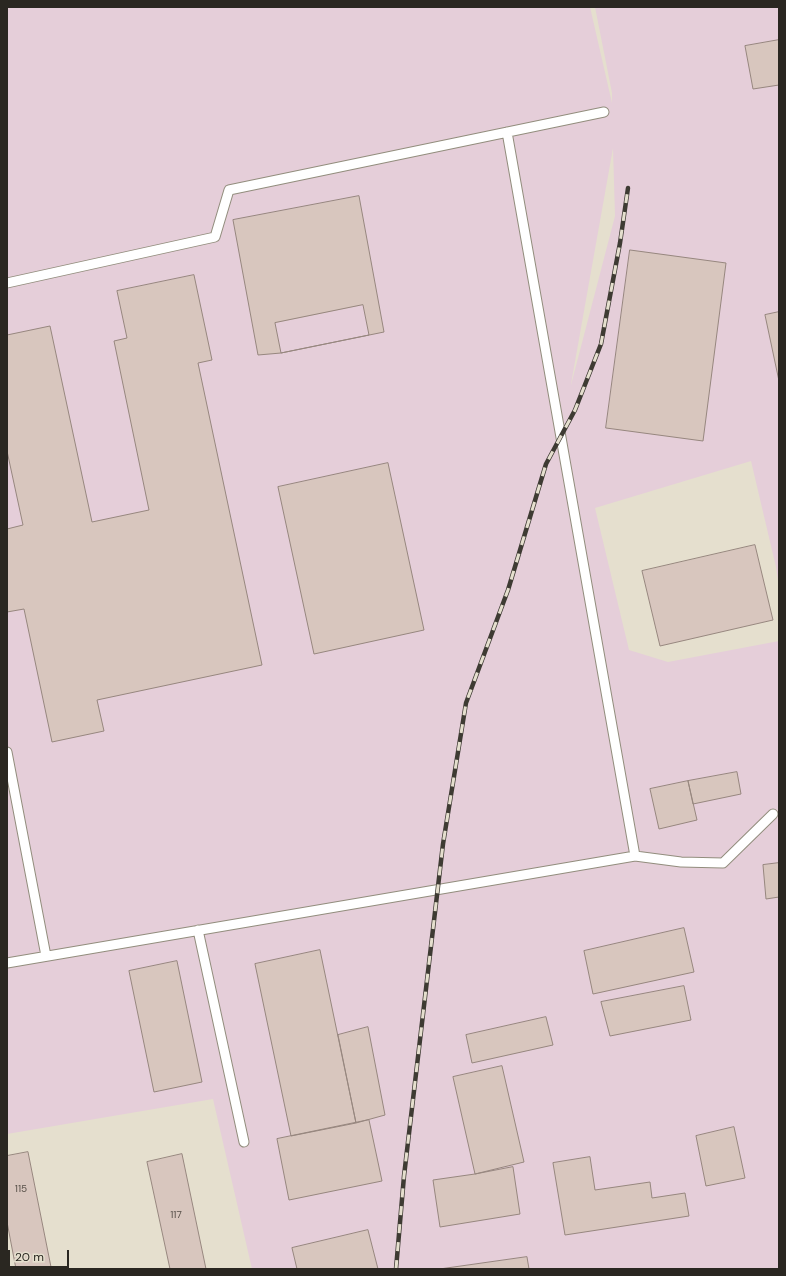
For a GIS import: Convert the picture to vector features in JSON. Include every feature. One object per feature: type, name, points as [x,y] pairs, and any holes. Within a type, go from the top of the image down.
[{"type":"lane","points":[[7,283],[215,237],[229,190],[604,112]]},
{"type":"lane","points":[[507,132],[635,856]]},
{"type":"lane","points":[[7,752],[46,956]]},
{"type":"lane","points":[[7,963],[635,856],[681,862],[723,863],[773,814]]},
{"type":"lane","points":[[198,930],[244,1142]]},
{"type":"shaded area","points":[[7,7],[590,7],[612,103],[612,93],[595,7],[779,7],[779,588],[776,567],[751,461],[595,508],[629,650],[668,662],[779,641],[779,1269],[252,1269],[213,1099],[7,1134]],"holes":[[[613,148],[615,216],[571,385]]]},
{"type":"building","points":[[779,40],[779,85],[753,89],[745,46]]},
{"type":"building","points":[[359,196],[384,332],[281,353],[258,355],[233,220]]},
{"type":"building","points":[[630,250],[726,263],[703,441],[606,428]]},
{"type":"building","points":[[194,275],[212,360],[198,363],[262,665],[97,700],[104,731],[52,742],[24,609],[7,612],[7,529],[23,525],[7,451],[7,335],[50,326],[92,522],[149,510],[114,341],[127,338],[117,291]]},
{"type":"building","points":[[363,305],[369,335],[281,353],[275,323]]},
{"type":"building","points":[[779,312],[779,381],[765,315]]},
{"type":"building","points":[[388,463],[424,630],[314,654],[278,487]]},
{"type":"building","points":[[755,545],[773,620],[660,646],[642,571]]},
{"type":"building","points":[[737,772],[741,794],[693,804],[688,781]]},
{"type":"building","points":[[688,781],[697,820],[659,829],[650,789]]},
{"type":"building","points":[[779,863],[779,897],[766,899],[763,865]]},
{"type":"building","points":[[684,928],[694,972],[593,994],[584,951]]},
{"type":"building","points":[[320,950],[356,1123],[291,1136],[255,964]]},
{"type":"building","points":[[177,961],[202,1082],[154,1092],[129,971]]},
{"type":"building","points":[[684,986],[691,1020],[610,1036],[601,1002]]},
{"type":"building","points":[[546,1017],[553,1045],[472,1063],[466,1035]]},
{"type":"building","points":[[368,1027],[385,1115],[356,1123],[338,1035]]},
{"type":"building","points":[[502,1066],[524,1162],[475,1174],[453,1077]]},
{"type":"building","points":[[369,1120],[382,1181],[289,1200],[277,1139]]},
{"type":"building","points":[[734,1127],[745,1178],[706,1186],[696,1136]]},
{"type":"building","points":[[28,1152],[51,1267],[42,1269],[16,1269],[7,1222],[7,1156]]},
{"type":"building","points":[[182,1154],[206,1269],[170,1269],[147,1162]]},
{"type":"building","points":[[590,1157],[595,1190],[650,1182],[652,1198],[685,1193],[689,1216],[565,1235],[553,1163]]},
{"type":"building","points":[[513,1167],[520,1214],[440,1227],[433,1180]]},
{"type":"building","points":[[368,1230],[378,1269],[297,1269],[292,1248]]},
{"type":"building","points":[[527,1257],[529,1269],[440,1269]]},
{"type":"railway","points":[[396,1269],[404,1176],[443,844],[466,703],[508,590],[546,464],[575,410],[601,344],[620,243],[628,188]]}]
